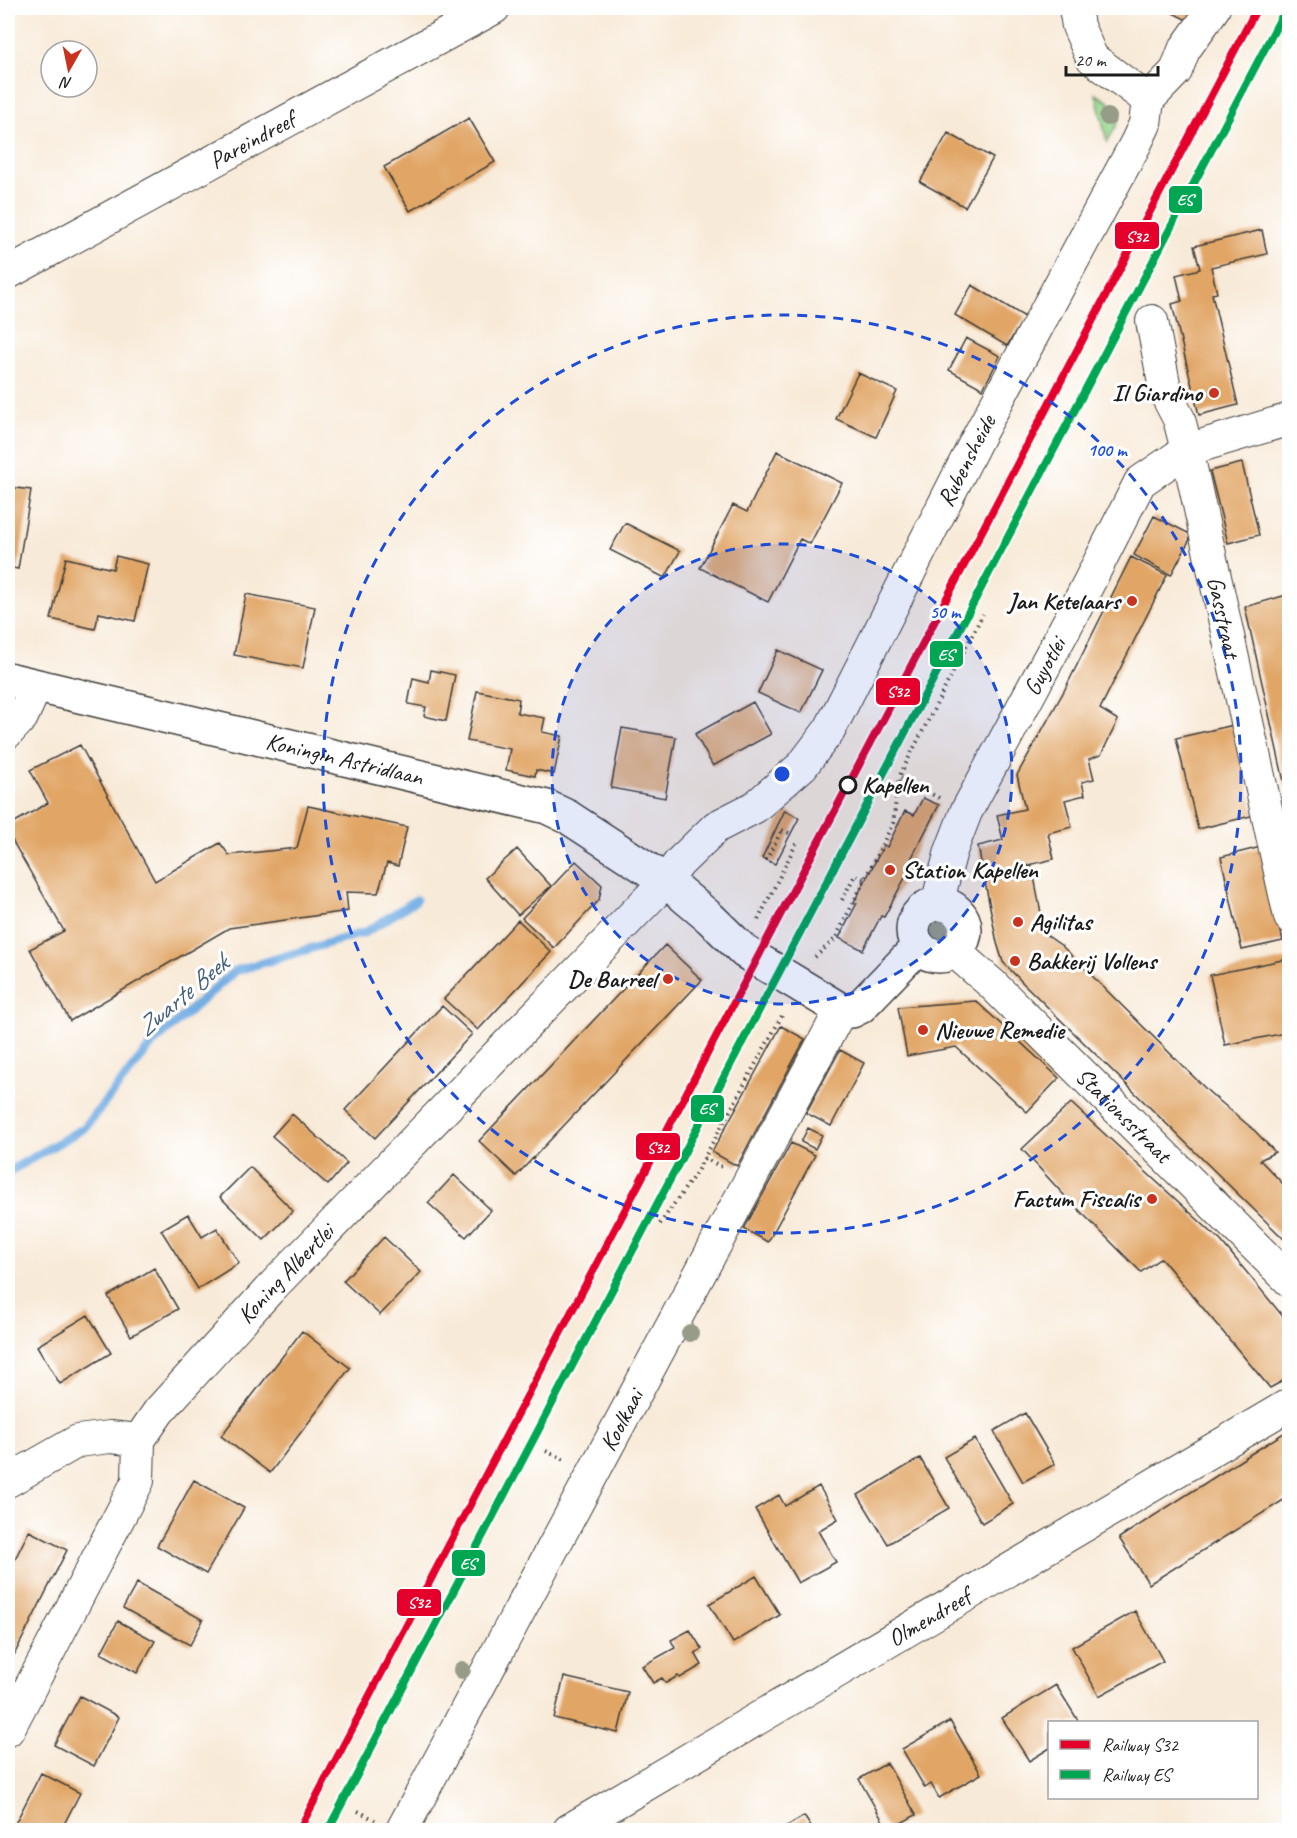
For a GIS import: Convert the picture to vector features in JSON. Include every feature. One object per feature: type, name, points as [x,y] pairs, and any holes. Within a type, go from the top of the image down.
[{"type":"street","name":"Pareindreef","points":[[8,273],[494,8]]},
{"type":"street","points":[[1075,8],[1078,26],[1092,58],[1148,100],[1176,71],[1184,50],[1214,8]]},
{"type":"street","name":"Rubensheide","points":[[666,881],[679,863],[716,827],[755,807],[802,766],[830,729],[978,437],[1136,143],[1145,124],[1148,100]]},
{"type":"street","name":"Gasstraat","points":[[1152,321],[1166,394],[1179,419],[1187,450],[1290,917]]},
{"type":"street","name":"Guyotlei","points":[[937,904],[951,852],[966,812],[1078,604],[1140,482],[1187,450],[1290,419]]},
{"type":"street","points":[[8,732],[22,717],[22,683]]},
{"type":"street","name":"Koningin Astridlaan","points":[[22,683],[547,807],[568,817],[666,881]]},
{"type":"street","points":[[666,881],[710,918],[735,945],[841,1011],[852,1011],[860,1007],[919,946]]},
{"type":"street","name":"Koning Albertlei","points":[[139,1440],[159,1411],[269,1290],[666,881]]},
{"type":"street","points":[[937,904],[948,905],[957,912],[963,921],[965,932],[962,943],[954,951],[942,956],[929,954],[919,946],[914,936],[913,925],[918,915],[926,907],[937,904]]},
{"type":"street","name":"Stationsstraat","points":[[954,951],[992,984],[1290,1281]]},
{"type":"street","name":"Koolkaai","points":[[402,1830],[841,1011]]},
{"type":"street","name":"Olmendreef","points":[[569,1830],[1290,1404]]},
{"type":"street","points":[[8,1481],[78,1441],[110,1437],[139,1440],[138,1481],[8,1730]]},
{"type":"path","points":[[660,1224],[696,1173],[813,959],[835,939],[894,823],[899,777],[983,614]]},
{"type":"path","points":[[899,777],[966,812]]},
{"type":"path","points":[[776,827],[791,834]]},
{"type":"path","points":[[766,860],[782,830]]},
{"type":"path","points":[[735,945],[755,926],[797,842]]},
{"type":"path","points":[[842,900],[855,875],[864,879]]},
{"type":"path","points":[[546,1451],[557,1456]]},
{"type":"path","points":[[358,1812],[369,1818]]},
{"type":"green space","points":[[1096,94],[1117,109],[1119,114],[1117,125],[1107,142]]},
{"type":"building","points":[[1163,8],[1201,8],[1193,23]]},
{"type":"building","points":[[469,118],[495,162],[410,211],[384,167]]},
{"type":"building","points":[[948,133],[993,158],[965,207],[920,182]]},
{"type":"building","points":[[1262,230],[1267,254],[1211,267],[1217,293],[1212,294],[1238,405],[1199,415],[1172,304],[1182,301],[1176,275],[1200,269],[1194,246]]},
{"type":"building","points":[[972,285],[1025,317],[1007,346],[955,315]]},
{"type":"building","points":[[966,338],[1000,356],[983,389],[949,370]]},
{"type":"building","points":[[858,373],[897,391],[876,437],[836,419]]},
{"type":"building","points":[[1290,443],[1290,462],[1289,462],[1284,445]]},
{"type":"building","points":[[777,451],[842,483],[810,544],[800,539],[768,602],[700,568],[733,505],[747,512]]},
{"type":"building","points":[[1242,463],[1259,535],[1228,543],[1210,471]]},
{"type":"building","points":[[8,487],[31,490],[18,569],[8,567]]},
{"type":"building","points":[[1154,516],[1192,535],[1171,575],[1134,555]]},
{"type":"building","points":[[625,523],[680,551],[665,578],[610,550]]},
{"type":"building","points":[[116,556],[148,564],[135,621],[99,613],[95,629],[51,619],[66,558],[113,569]]},
{"type":"building","points":[[1131,557],[1167,575],[1100,709],[1118,720],[1101,755],[1089,759],[1094,779],[1082,782],[1085,795],[1065,800],[1072,827],[1048,833],[1054,859],[1004,871],[1032,866],[1045,934],[1062,946],[1210,1093],[1254,1130],[1275,1152],[1260,1160],[1290,1191],[1290,1245],[1024,984],[1003,962],[997,943],[978,846],[1003,840],[997,815],[1025,809],[1017,775],[1064,691]]},
{"type":"building","points":[[246,594],[315,607],[303,668],[234,655]]},
{"type":"building","points":[[1290,594],[1290,804],[1289,804],[1245,607]]},
{"type":"building","points":[[778,650],[822,670],[801,713],[758,693]]},
{"type":"building","points":[[431,670],[455,675],[446,721],[424,716],[426,707],[408,704],[413,678],[429,682]]},
{"type":"building","points":[[477,691],[519,699],[517,713],[545,718],[542,732],[562,736],[554,774],[536,770],[535,776],[506,770],[510,749],[467,741]]},
{"type":"building","points":[[753,702],[771,734],[713,766],[695,734]]},
{"type":"building","points":[[1234,725],[1255,815],[1198,829],[1176,738]]},
{"type":"building","points":[[622,728],[676,737],[665,798],[611,788]]},
{"type":"building","points":[[80,745],[155,881],[220,843],[229,855],[297,848],[308,806],[407,827],[398,866],[387,863],[378,893],[346,892],[348,911],[229,928],[70,1021],[30,949],[64,931],[8,833],[8,826],[48,803],[30,770]]},
{"type":"building","name":"Station Kapellen","points":[[923,798],[939,805],[911,859],[914,861],[884,917],[881,916],[863,950],[839,938],[857,903],[854,902],[884,845],[887,847],[905,811],[914,815]]},
{"type":"building","points":[[785,810],[799,818],[775,864],[762,858]]},
{"type":"building","points":[[1261,847],[1283,941],[1242,950],[1221,857]]},
{"type":"building","points":[[517,849],[551,886],[518,915],[485,878]]},
{"type":"building","points":[[576,861],[602,885],[599,900],[554,948],[522,918]]},
{"type":"building","points":[[518,920],[551,952],[478,1030],[444,999]]},
{"type":"building","points":[[665,945],[702,980],[516,1176],[479,1141]]},
{"type":"building","points":[[1287,959],[1290,973],[1290,1032],[1225,1045],[1210,975]]},
{"type":"building","points":[[976,1001],[1059,1078],[1027,1112],[956,1047],[907,1056],[898,1007]]},
{"type":"building","points":[[442,1006],[472,1034],[375,1138],[345,1110]]},
{"type":"building","points":[[781,1026],[805,1039],[737,1166],[712,1152]]},
{"type":"building","points":[[840,1050],[864,1063],[831,1126],[806,1113]]},
{"type":"building","points":[[1071,1103],[1221,1241],[1290,1325],[1290,1377],[1270,1388],[1161,1258],[1141,1272],[1062,1193],[1022,1149]]},
{"type":"building","points":[[292,1114],[347,1163],[328,1185],[272,1136]]},
{"type":"building","points":[[808,1128],[822,1135],[815,1149],[801,1142]]},
{"type":"building","points":[[791,1143],[815,1155],[768,1242],[744,1229]]},
{"type":"building","points":[[250,1167],[293,1211],[264,1240],[220,1197]]},
{"type":"building","points":[[454,1175],[491,1210],[466,1237],[428,1203]]},
{"type":"building","points":[[188,1214],[202,1237],[217,1228],[239,1263],[198,1289],[161,1230]]},
{"type":"building","points":[[384,1237],[421,1272],[380,1315],[343,1281]]},
{"type":"building","points":[[154,1268],[178,1309],[131,1336],[108,1296]]},
{"type":"building","points":[[88,1315],[111,1353],[60,1384],[37,1346]]},
{"type":"building","points":[[302,1331],[350,1368],[270,1473],[221,1436]]},
{"type":"building","points":[[1025,1413],[1055,1464],[1023,1482],[994,1431]]},
{"type":"building","points":[[1290,1429],[1290,1496],[1149,1584],[1119,1538]]},
{"type":"building","points":[[975,1439],[1013,1504],[982,1523],[944,1457]]},
{"type":"building","points":[[920,1458],[949,1508],[888,1544],[858,1495]]},
{"type":"building","points":[[194,1480],[244,1508],[206,1574],[157,1546]]},
{"type":"building","points":[[819,1486],[838,1519],[818,1531],[836,1562],[798,1583],[755,1509],[779,1495],[785,1506]]},
{"type":"building","points":[[29,1531],[67,1550],[8,1667],[8,1573]]},
{"type":"building","points":[[756,1576],[780,1615],[733,1643],[709,1604]]},
{"type":"building","points":[[137,1583],[203,1620],[190,1645],[123,1608]]},
{"type":"building","points":[[1135,1611],[1163,1661],[1099,1696],[1072,1647]]},
{"type":"building","points":[[118,1621],[155,1641],[137,1673],[101,1653]]},
{"type":"building","points":[[690,1630],[702,1649],[695,1653],[702,1665],[680,1678],[678,1676],[666,1683],[662,1678],[653,1683],[642,1666],[675,1648],[671,1640]]},
{"type":"building","points":[[564,1677],[628,1692],[618,1733],[554,1718]]},
{"type":"building","points":[[1056,1685],[1078,1721],[1048,1721],[1048,1749],[1029,1761],[1002,1718]]},
{"type":"building","points":[[80,1696],[119,1717],[94,1766],[54,1745]]},
{"type":"building","points":[[950,1721],[981,1774],[939,1798],[931,1784],[925,1788],[902,1749]]},
{"type":"building","points":[[887,1763],[916,1815],[888,1830],[859,1779]]},
{"type":"building","points":[[41,1773],[80,1793],[61,1830],[22,1830],[14,1826]]},
{"type":"building","points":[[804,1816],[813,1830],[780,1830]]},
{"type":"waterway","name":"Zwarte Beek","points":[[8,1172],[84,1128],[153,1043],[235,971],[366,932],[416,900]]},
{"type":"rail line","name":"S32","points":[[299,1830],[1257,8]]},
{"type":"rail line","name":"ES","points":[[328,1830],[1284,12]]},
{"type":"place","name":"Il Giardino","points":[[1214,393]]},
{"type":"place","name":"Jan Ketelaars","points":[[1132,601]]},
{"type":"place","name":"Kapellen","points":[[848,785]]},
{"type":"place","name":"Station Kapellen","points":[[890,870]]},
{"type":"place","name":"Agilitas","points":[[1018,922]]},
{"type":"place","name":"Bakkerij Vollens","points":[[1015,961]]},
{"type":"place","name":"De Barreel","points":[[668,979]]},
{"type":"place","name":"Nieuwe Remedie","points":[[923,1030]]},
{"type":"place","name":"Factum Fiscalis","points":[[1152,1199]]}]
